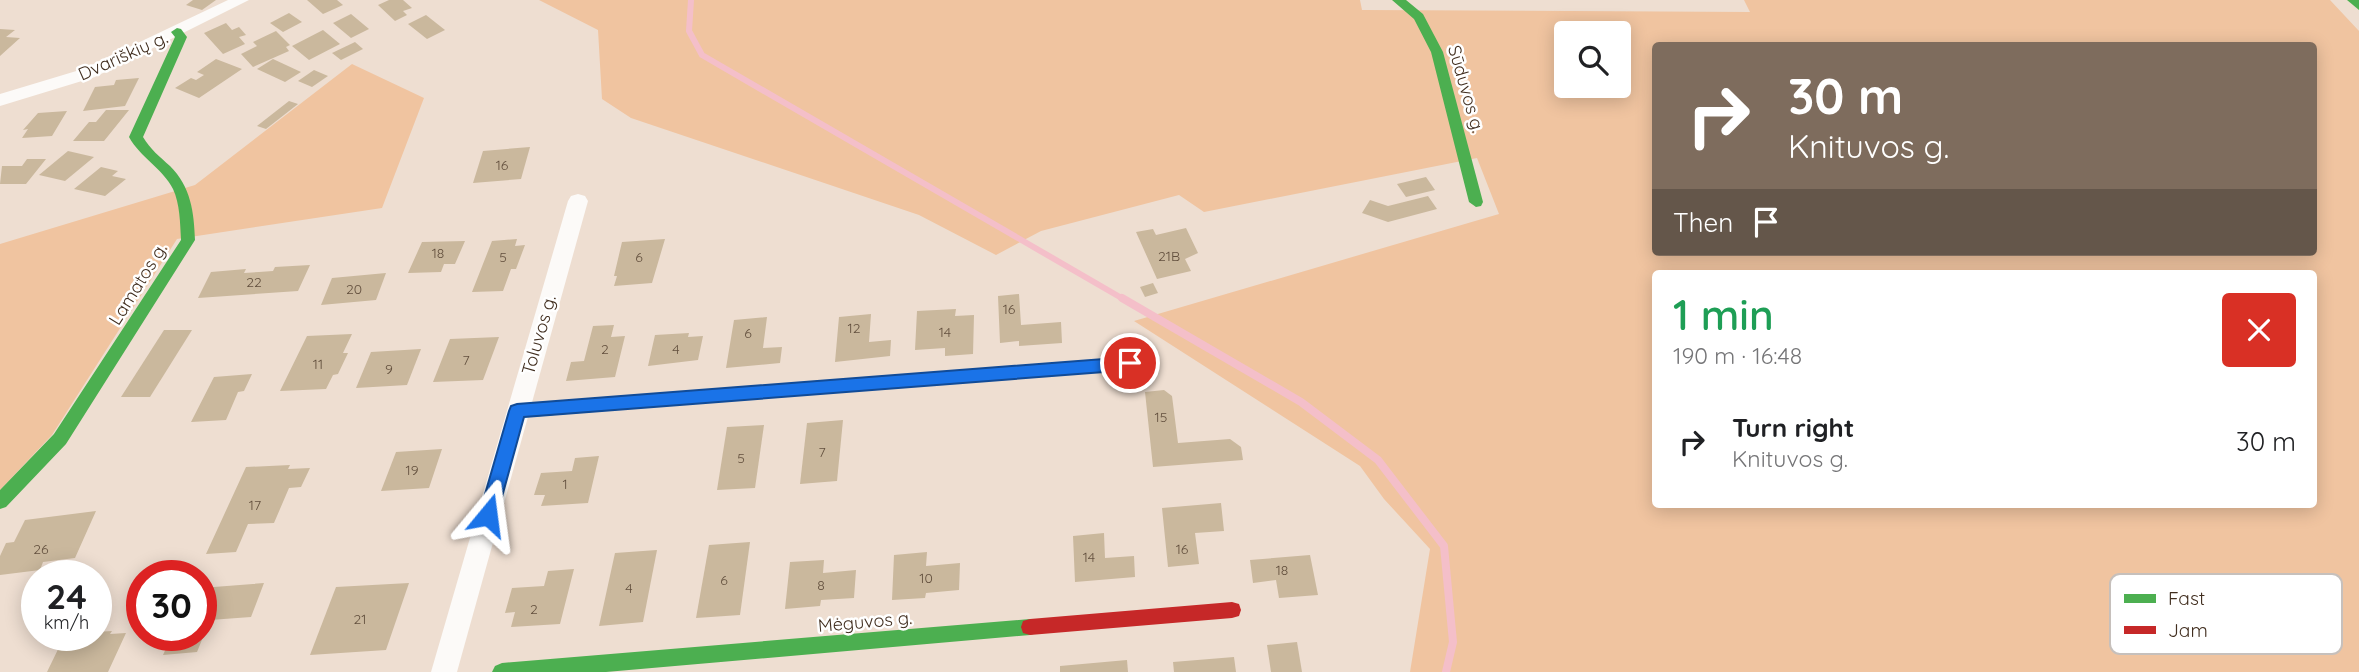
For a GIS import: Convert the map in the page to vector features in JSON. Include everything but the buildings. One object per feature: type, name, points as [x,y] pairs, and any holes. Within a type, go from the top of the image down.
[{"type":"main road","name":"Sūduvos g.","points":[[1398,0],[1419,17],[1437,52],[1476,202]]},
{"type":"main road","points":[[2353,0],[2359,6]]},
{"type":"main road","name":"Lamatos g.","points":[[0,502],[60,439],[188,240],[187,218],[178,185],[140,146],[136,137],[181,37],[177,32]]},
{"type":"main road","points":[[517,411],[1130,363]]},
{"type":"main road","name":"Mėguvos g.","points":[[502,672],[1232,610]]},
{"type":"street","name":"Dvariškių g.","points":[[0,100],[89,73],[241,0]]},
{"type":"street","name":"Toluvos g.","points":[[444,672],[578,201]]},
{"type":"shaded area","points":[[539,0],[1360,0],[1362,10],[1750,12],[1744,0],[2330,0],[2359,31],[2359,672],[1410,672],[1430,549],[1384,499],[1360,466],[1134,321],[1499,214],[1477,158],[1204,212],[1179,195],[1041,231],[996,255],[919,215],[631,118],[602,99],[598,30]]},
{"type":"shaded area","points":[[352,64],[424,98],[382,208],[177,239],[52,435],[0,490],[0,244],[195,185]]},
{"type":"waterway","points":[[691,0],[689,31],[702,55],[1125,300]]},
{"type":"waterway","points":[[1122,298],[1301,402],[1378,460],[1444,546],[1453,642],[1446,672]]},
{"type":"traffic: fast","points":[[1398,0],[1419,17],[1437,52],[1476,202]]},
{"type":"traffic: fast","points":[[2353,0],[2359,6]]},
{"type":"traffic: fast","points":[[0,502],[60,439],[188,240],[186,211],[180,190],[136,137],[181,37],[177,32]]},
{"type":"traffic: fast","points":[[517,411],[1130,363]]},
{"type":"traffic: fast","points":[[502,672],[1030,627]]},
{"type":"traffic: jam","points":[[1030,627],[1232,610]]},
{"type":"route","points":[[488,515],[517,411],[1130,363]]}]
